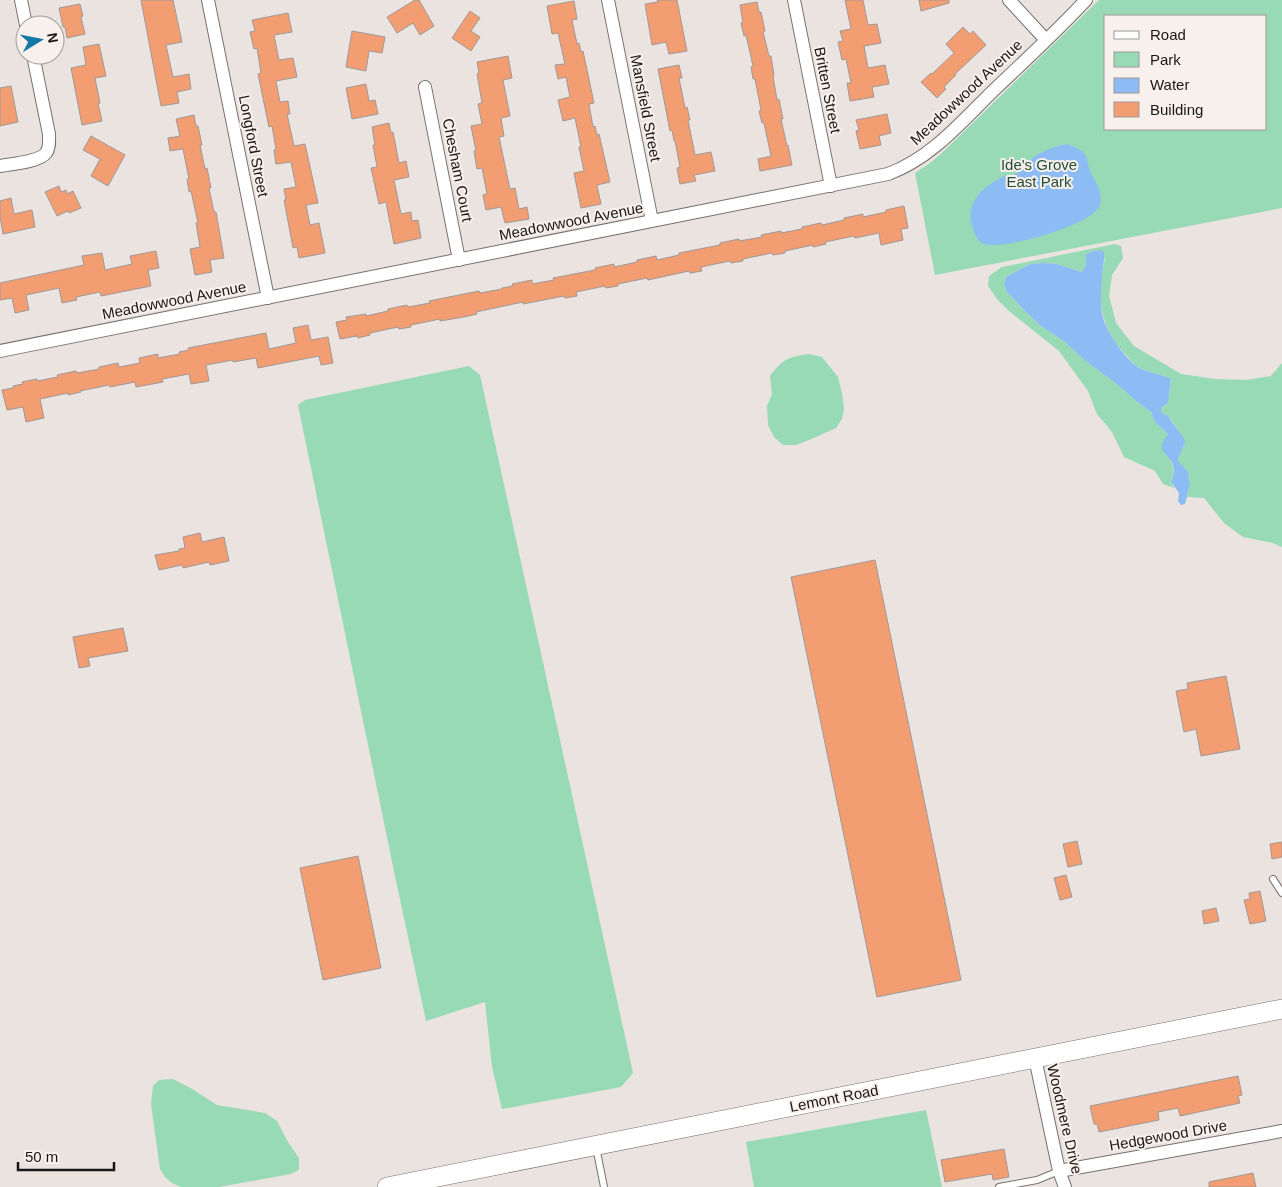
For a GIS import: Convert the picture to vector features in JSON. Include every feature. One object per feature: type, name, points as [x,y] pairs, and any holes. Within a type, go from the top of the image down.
[{"type":"main road","name":"Lemont Road","points":[[387,1187],[418,1184],[595,1146],[1282,1009]]},
{"type":"street","points":[[21,0],[24,15]]},
{"type":"street","name":"Longford Street","points":[[208,0],[268,298]]},
{"type":"street","name":"Mansfield Street","points":[[608,0],[652,222]]},
{"type":"street","name":"Britten Street","points":[[794,0],[831,186]]},
{"type":"street","points":[[1009,0],[1046,40]]},
{"type":"street","name":"Meadowwood Avenue","points":[[0,351],[888,174],[903,169],[924,156],[938,144],[1086,0]]},
{"type":"street","points":[[0,166],[34,160],[46,152],[49,142],[48,134],[34,65]]},
{"type":"street","name":"Chesham Court","points":[[425,87],[459,260]]},
{"type":"street","name":"Woodmere Drive","points":[[1035,1058],[1065,1187]]},
{"type":"street","name":"Hedgewood Drive","points":[[1060,1172],[1282,1131]]},
{"type":"lane","points":[[1274,879],[1282,893]]},
{"type":"lane","points":[[595,1146],[604,1187]]},
{"type":"lane","points":[[999,1187],[1037,1180],[1060,1172]]},
{"type":"green space","name":"Ide's Grove East Park","points":[[1099,0],[1282,0],[1282,208],[935,275],[915,173],[930,163]]},
{"type":"green space","points":[[1115,244],[1121,246],[1123,258],[1112,275],[1109,296],[1116,323],[1134,346],[1181,374],[1215,379],[1246,380],[1271,376],[1282,363],[1282,547],[1273,543],[1243,537],[1224,523],[1204,498],[1187,497],[1189,477],[1186,470],[1178,462],[1179,453],[1184,446],[1183,441],[1173,422],[1161,413],[1161,408],[1168,403],[1171,380],[1136,366],[1116,343],[1105,321],[1102,310],[1101,285],[1105,259],[1099,250],[1085,255],[1086,264],[1081,272],[1057,264],[1030,264],[1006,277],[1004,284],[1007,292],[1041,326],[1065,342],[1082,358],[1151,412],[1155,422],[1168,434],[1164,441],[1164,453],[1170,459],[1173,466],[1171,482],[1174,488],[1163,484],[1155,471],[1124,457],[1112,432],[1097,414],[1088,391],[1059,351],[1009,311],[988,286],[989,276],[1002,267]]},
{"type":"green space","points":[[809,354],[822,357],[838,377],[844,409],[842,419],[836,428],[809,440],[796,445],[783,445],[774,437],[768,425],[767,406],[772,394],[770,376],[786,360]]},
{"type":"green space","points":[[469,366],[480,375],[633,1073],[621,1087],[502,1109],[492,1067],[485,1002],[426,1021],[298,405],[305,400]]},
{"type":"green space","points":[[173,1079],[217,1105],[265,1113],[277,1121],[299,1158],[299,1170],[291,1174],[219,1187],[181,1187],[172,1183],[160,1169],[151,1104],[153,1086],[159,1080]]},
{"type":"green space","points":[[926,1110],[942,1187],[754,1187],[746,1142]]},
{"type":"water","points":[[1067,144],[1080,150],[1086,156],[1090,171],[1100,193],[1101,202],[1099,207],[1080,221],[1050,234],[1004,244],[992,245],[981,243],[974,231],[971,218],[973,205],[980,193],[1006,175],[1011,176],[1026,168],[1028,163],[1037,155],[1049,149]]},
{"type":"water","points":[[1099,250],[1104,252],[1101,309],[1110,334],[1135,365],[1143,370],[1171,379],[1168,403],[1161,408],[1161,413],[1167,415],[1185,440],[1178,461],[1188,472],[1190,484],[1185,504],[1181,505],[1178,501],[1179,493],[1171,482],[1174,468],[1170,459],[1164,453],[1162,445],[1168,434],[1155,422],[1151,412],[1082,358],[1065,342],[1041,326],[1007,292],[1004,284],[1006,277],[1030,264],[1057,264],[1081,272],[1086,264],[1085,255]]},
{"type":"building","points":[[141,0],[173,0],[182,42],[166,45],[173,77],[189,74],[191,89],[177,92],[179,103],[161,106]]},
{"type":"building","points":[[415,0],[419,0],[434,26],[420,35],[413,23],[397,33],[387,17]]},
{"type":"building","points":[[657,0],[677,0],[687,51],[669,54],[666,42],[652,45],[645,4],[658,2]]},
{"type":"building","points":[[845,0],[863,0],[868,25],[877,24],[881,43],[864,46],[868,68],[885,65],[889,84],[872,87],[874,97],[850,101],[847,83],[851,83],[846,59],[842,60],[838,42],[843,41],[840,31],[851,29]]},
{"type":"building","points":[[919,0],[949,0],[949,3],[921,11]]},
{"type":"building","points":[[574,1],[577,19],[572,20],[577,44],[579,43],[581,52],[583,51],[594,103],[589,104],[593,127],[595,126],[597,135],[599,134],[610,182],[597,185],[601,204],[581,208],[574,173],[584,171],[579,147],[581,147],[575,118],[563,121],[558,100],[570,97],[566,77],[558,79],[555,65],[565,64],[558,33],[552,34],[547,6]]},
{"type":"building","points":[[757,2],[759,12],[761,12],[765,31],[763,32],[769,56],[771,56],[777,100],[779,99],[783,119],[781,119],[792,165],[760,171],[758,159],[771,156],[764,123],[762,123],[759,111],[761,110],[751,67],[753,66],[746,35],[744,36],[741,23],[743,23],[740,5]]},
{"type":"building","points":[[80,4],[85,34],[67,38],[65,15],[60,15],[59,8]]},
{"type":"building","points":[[470,11],[480,18],[471,31],[480,37],[471,51],[452,38]]},
{"type":"building","points":[[288,13],[292,32],[274,35],[279,60],[293,58],[297,77],[276,81],[280,102],[288,101],[290,114],[287,114],[294,146],[305,144],[318,203],[306,205],[310,225],[319,223],[325,253],[299,258],[297,247],[293,248],[284,200],[286,200],[284,189],[296,187],[291,162],[276,164],[274,150],[276,149],[272,126],[269,127],[258,74],[261,73],[257,48],[254,49],[250,32],[255,31],[252,20]]},
{"type":"building","points":[[963,27],[970,34],[973,31],[986,45],[955,74],[944,87],[946,89],[937,98],[921,82],[954,53],[946,44]]},
{"type":"building","points":[[352,31],[385,37],[382,53],[369,51],[366,71],[346,67]]},
{"type":"building","points":[[99,44],[106,76],[95,78],[102,121],[82,125],[71,68],[86,65],[83,47]]},
{"type":"building","points":[[508,56],[512,78],[503,80],[510,116],[501,118],[504,136],[499,137],[510,189],[515,188],[519,209],[527,207],[529,219],[505,223],[501,207],[486,210],[483,195],[487,194],[482,168],[477,169],[471,126],[482,124],[478,104],[482,103],[477,62]]},
{"type":"building","points":[[679,65],[682,78],[679,78],[685,108],[687,107],[690,120],[688,120],[695,155],[711,152],[715,171],[694,175],[696,181],[680,184],[677,168],[680,167],[672,130],[670,131],[658,69]]},
{"type":"building","points":[[366,84],[369,101],[375,100],[378,114],[352,119],[346,88]]},
{"type":"building","points":[[11,86],[18,122],[0,126],[0,88]]},
{"type":"building","points":[[887,114],[891,133],[879,136],[881,145],[860,149],[856,131],[859,130],[856,120]]},
{"type":"building","points":[[194,115],[202,145],[200,145],[205,169],[207,168],[211,188],[209,188],[214,212],[216,212],[224,258],[210,260],[212,272],[195,275],[190,249],[200,247],[196,223],[198,223],[191,191],[189,192],[187,179],[189,179],[183,149],[170,151],[168,138],[180,136],[176,119]]},
{"type":"building","points":[[389,123],[391,133],[393,132],[399,163],[406,161],[409,177],[394,180],[401,214],[411,212],[412,221],[418,220],[421,238],[394,244],[386,202],[379,204],[371,168],[377,167],[372,127]]},
{"type":"building","points":[[91,136],[125,155],[108,186],[91,176],[100,159],[83,150]]},
{"type":"building","points":[[59,186],[61,192],[66,190],[67,194],[73,191],[81,208],[57,216],[45,192]]},
{"type":"building","points":[[11,198],[14,214],[32,210],[35,227],[3,234],[0,201]]},
{"type":"building","points":[[904,206],[908,228],[901,229],[903,240],[881,245],[879,233],[855,238],[854,236],[825,242],[826,244],[813,247],[813,245],[785,251],[785,253],[773,255],[772,253],[743,259],[743,261],[731,263],[730,261],[701,267],[702,271],[690,273],[689,271],[648,280],[647,278],[606,288],[605,286],[576,292],[577,296],[565,298],[564,296],[523,304],[523,302],[476,312],[477,314],[464,317],[440,321],[440,319],[411,325],[411,327],[399,329],[398,327],[370,333],[370,335],[358,338],[357,336],[340,339],[336,322],[347,320],[346,317],[366,314],[366,316],[407,305],[408,307],[479,291],[480,293],[502,289],[513,286],[512,284],[532,280],[532,284],[554,280],[553,278],[595,270],[595,268],[614,264],[614,267],[656,256],[657,260],[679,255],[679,253],[720,245],[720,243],[762,237],[761,235],[802,229],[802,227],[821,223],[822,225],[863,214],[863,217]]},
{"type":"building","points":[[156,251],[159,268],[148,270],[151,286],[101,296],[100,292],[76,297],[77,300],[62,303],[59,288],[26,295],[29,310],[15,313],[12,298],[0,300],[0,283],[84,265],[82,256],[102,253],[105,270],[132,264],[130,256]]},
{"type":"building","points":[[308,325],[311,340],[328,337],[333,363],[321,365],[319,356],[258,368],[256,358],[206,365],[209,381],[191,384],[189,374],[162,379],[163,382],[136,387],[135,382],[110,387],[109,385],[68,395],[68,393],[40,399],[44,418],[26,422],[23,407],[7,410],[2,390],[23,384],[22,382],[58,377],[57,375],[76,371],[77,373],[99,369],[99,367],[118,363],[119,367],[140,363],[139,358],[158,354],[158,358],[180,354],[179,352],[189,350],[188,348],[266,333],[269,349],[296,343],[293,328]]},
{"type":"building","points":[[200,533],[202,542],[224,537],[229,561],[210,565],[209,562],[183,568],[182,565],[159,570],[155,555],[179,551],[179,549],[185,548],[183,537]]},
{"type":"building","points":[[875,560],[961,980],[877,997],[791,577]]},
{"type":"building","points":[[123,628],[128,651],[88,658],[90,666],[79,668],[73,637]]},
{"type":"building","points":[[1226,676],[1240,749],[1201,756],[1196,729],[1184,732],[1176,691],[1188,689],[1187,683]]},
{"type":"building","points":[[1077,841],[1082,864],[1068,867],[1063,844]]},
{"type":"building","points":[[1282,842],[1282,857],[1272,859],[1270,844]]},
{"type":"building","points":[[358,856],[381,968],[323,980],[300,868]]},
{"type":"building","points":[[1066,875],[1072,897],[1060,900],[1054,878]]},
{"type":"building","points":[[1260,891],[1266,921],[1250,924],[1244,900],[1250,899],[1249,893]]},
{"type":"building","points":[[1216,908],[1219,921],[1204,924],[1202,911]]},
{"type":"building","points":[[1238,1076],[1242,1095],[1238,1096],[1240,1103],[1180,1116],[1178,1108],[1158,1112],[1159,1120],[1099,1132],[1097,1124],[1094,1124],[1090,1106]]},
{"type":"building","points":[[1004,1149],[1009,1177],[993,1180],[992,1174],[945,1182],[941,1160]]},
{"type":"building","points":[[1253,1173],[1256,1187],[1209,1187],[1209,1182]]}]
